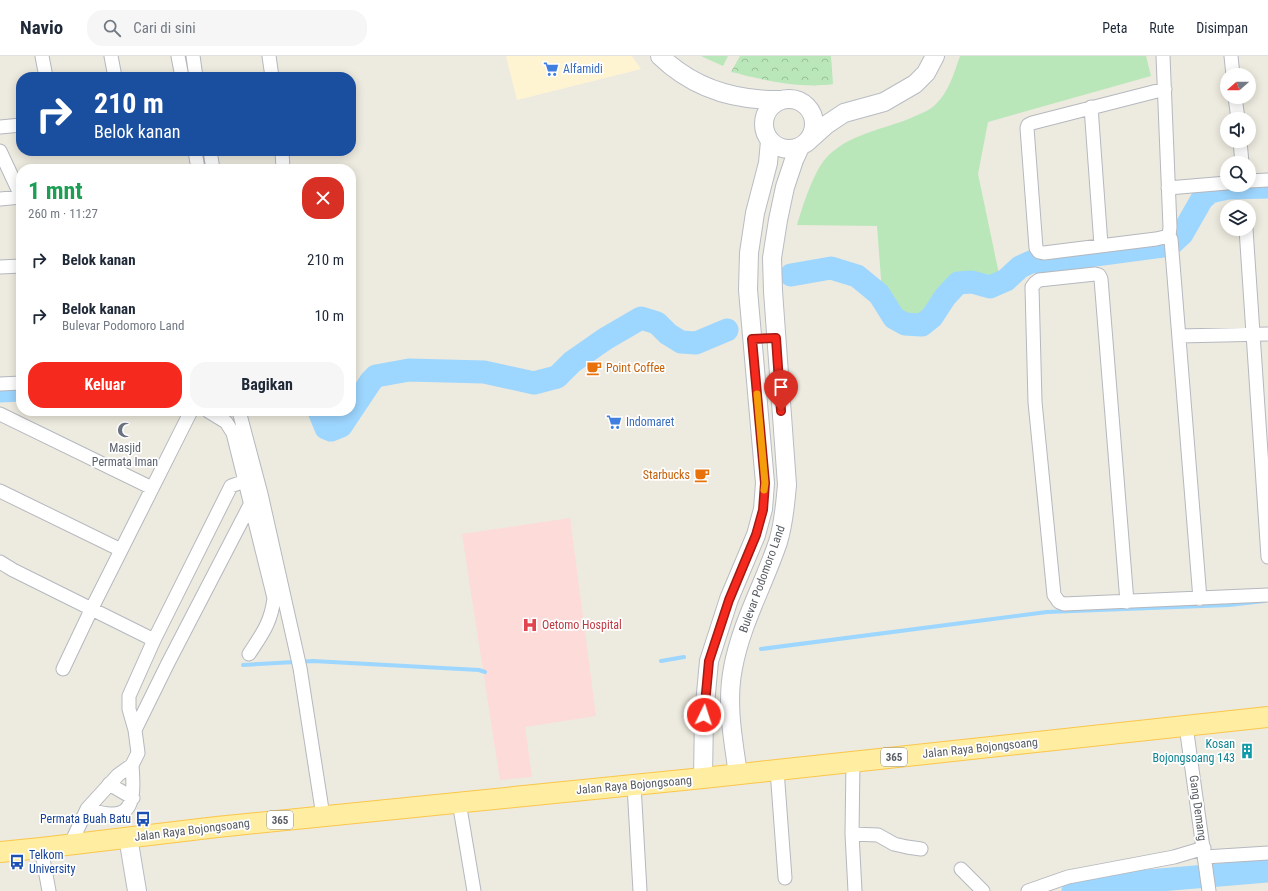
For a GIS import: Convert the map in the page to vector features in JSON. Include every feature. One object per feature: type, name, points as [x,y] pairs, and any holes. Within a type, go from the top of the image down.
[{"type":"main road","name":"Jalan Raya Bojongsoang","points":[[0,852],[323,816],[703,778],[1268,717]]},
{"type":"street","points":[[42,56],[45,72]]},
{"type":"street","points":[[111,56],[114,72]]},
{"type":"street","points":[[178,56],[181,72]]},
{"type":"street","points":[[193,56],[195,72]]},
{"type":"street","points":[[269,56],[271,72]]},
{"type":"street","points":[[660,56],[679,73],[701,85],[740,98],[791,101],[844,113]]},
{"type":"street","points":[[740,98],[753,112],[768,137],[776,146],[792,150],[803,145],[826,125],[844,113],[884,102],[915,84],[926,73],[935,56]]},
{"type":"street","points":[[1163,56],[1171,242],[1180,336],[1200,599]]},
{"type":"street","points":[[1231,56],[1232,68]]},
{"type":"street","points":[[1164,89],[1032,123],[1028,125],[1027,128],[1036,248],[1039,252],[1156,240],[1171,242]]},
{"type":"street","points":[[768,137],[764,125],[767,113],[775,104],[791,101],[806,106],[811,112],[814,120],[813,132],[803,145]]},
{"type":"street","points":[[1092,107],[1101,246]]},
{"type":"street","points":[[0,127],[16,125]]},
{"type":"street","name":"Bulevar Podomoro Land","points":[[703,778],[704,715],[709,661],[719,626],[756,535],[763,510],[765,483],[748,290],[749,253],[756,212],[770,149],[768,137]]},
{"type":"street","name":"Bulevar Podomoro Land","points":[[738,774],[731,720],[730,685],[740,640],[778,542],[785,514],[786,485],[772,258],[785,187],[794,160],[803,145]]},
{"type":"street","points":[[0,151],[16,185]]},
{"type":"street","points":[[764,181],[772,176],[778,176],[782,178],[785,187]]},
{"type":"street","points":[[1256,181],[1268,180]]},
{"type":"street","points":[[1168,188],[1220,183]]},
{"type":"street","points":[[0,199],[16,197]]},
{"type":"street","points":[[1247,236],[1268,557]]},
{"type":"street","points":[[0,267],[16,266]]},
{"type":"street","points":[[1127,602],[1101,279],[1099,275],[1095,274],[1039,280],[1032,288],[1035,402],[1054,595],[1059,602],[1064,604],[1127,602],[1268,595]]},
{"type":"street","points":[[1180,336],[1268,334]]},
{"type":"street","points":[[752,339],[776,338]]},
{"type":"street","points":[[0,384],[16,383]]},
{"type":"street","points":[[0,414],[152,488]]},
{"type":"street","points":[[63,669],[188,416]]},
{"type":"street","points":[[216,416],[226,422],[233,433],[274,598],[268,623],[249,654]]},
{"type":"street","points":[[240,416],[261,494],[299,663],[323,816]]},
{"type":"street","points":[[70,845],[86,809],[118,775],[132,765],[138,753],[135,730],[129,709],[129,696],[154,640],[231,486],[245,481]]},
{"type":"street","points":[[0,491],[121,550]]},
{"type":"street","points":[[135,730],[171,656],[251,503]]},
{"type":"street","points":[[0,562],[13,570],[154,640]]},
{"type":"street","points":[[707,684],[709,692],[713,696],[724,693],[730,685]]},
{"type":"street","name":"Gang Demang","points":[[1186,726],[1209,891]]},
{"type":"street","points":[[853,762],[852,834],[856,891]]},
{"type":"street","points":[[86,809],[111,814],[119,813],[126,808],[133,798],[132,765]]},
{"type":"street","points":[[777,770],[785,878]]},
{"type":"street","points":[[109,784],[133,798]]},
{"type":"street","points":[[634,785],[640,891]]},
{"type":"street","points":[[459,802],[474,891]]},
{"type":"street","points":[[852,834],[878,835],[894,844],[922,849]]},
{"type":"street","points":[[128,838],[137,891]]},
{"type":"street","points":[[42,848],[49,891]]},
{"type":"street","points":[[1028,891],[1068,877],[1174,857],[1268,853]]},
{"type":"street","points":[[962,869],[983,891]]},
{"type":"shaded area","points":[[506,56],[632,56],[641,69],[517,100]]},
{"type":"shaded area","name":"Oetomo Hospital","points":[[570,518],[596,716],[525,727],[532,777],[500,780],[462,534]]},
{"type":"green space","points":[[701,56],[728,56],[723,66]]},
{"type":"green space","points":[[740,56],[831,56],[833,84],[813,85],[782,83],[731,72]]},
{"type":"green space","points":[[960,56],[1146,56],[1151,76],[988,122],[978,174],[999,274],[1006,275],[994,281],[982,281],[969,277],[953,280],[948,283],[941,292],[929,313],[924,318],[914,322],[904,318],[890,306],[882,292],[877,226],[797,225],[805,199],[821,164],[826,158],[844,143],[911,118],[933,107],[944,94],[953,76]]},
{"type":"waterway","points":[[185,56],[188,72]]},
{"type":"waterway","points":[[203,156],[204,164]]},
{"type":"waterway","points":[[791,275],[831,268],[857,276],[879,294],[894,318],[905,324],[922,325],[932,317],[945,297],[958,283],[972,282],[990,287],[1006,280],[1020,267],[1031,262],[1050,261],[1170,245],[1182,234],[1202,199],[1210,192],[1228,188],[1268,187]]},
{"type":"waterway","points":[[356,404],[376,376],[409,370],[484,372],[534,383],[557,377],[572,362],[605,339],[641,318],[657,323],[668,334],[681,342],[696,343],[727,330]]},
{"type":"waterway","points":[[0,391],[16,390]]},
{"type":"waterway","points":[[321,416],[326,428],[331,430],[341,426],[348,416]]},
{"type":"waterway","points":[[761,649],[1047,612],[1229,605],[1264,601]]},
{"type":"waterway","points":[[661,661],[684,657]]},
{"type":"waterway","points":[[243,665],[313,661],[479,670],[485,672]]},
{"type":"waterway","points":[[1073,891],[1087,886],[1268,871]]},
{"type":"slow traffic","points":[[757,394],[765,483],[764,490]]},
{"type":"place","name":"Alfamidi","points":[[551,69]]},
{"type":"place","name":"Point Coffee","points":[[594,368]]},
{"type":"place","name":"Indomaret","points":[[614,422]]},
{"type":"place","name":"Masjid Permata Iman","points":[[125,430]]},
{"type":"place","name":"Starbucks","points":[[702,475]]},
{"type":"place","name":"Oetomo Hospital","points":[[530,625]]},
{"type":"place","name":"Kosan Bojongsoang 143","points":[[1247,751]]},
{"type":"place","name":"Permata Buah Batu","points":[[143,819]]},
{"type":"place","name":"Telkom University","points":[[17,862]]},
{"type":"route","points":[[704,715],[709,661],[719,626],[756,535],[763,510],[765,483],[752,339],[776,338],[781,411]]}]
